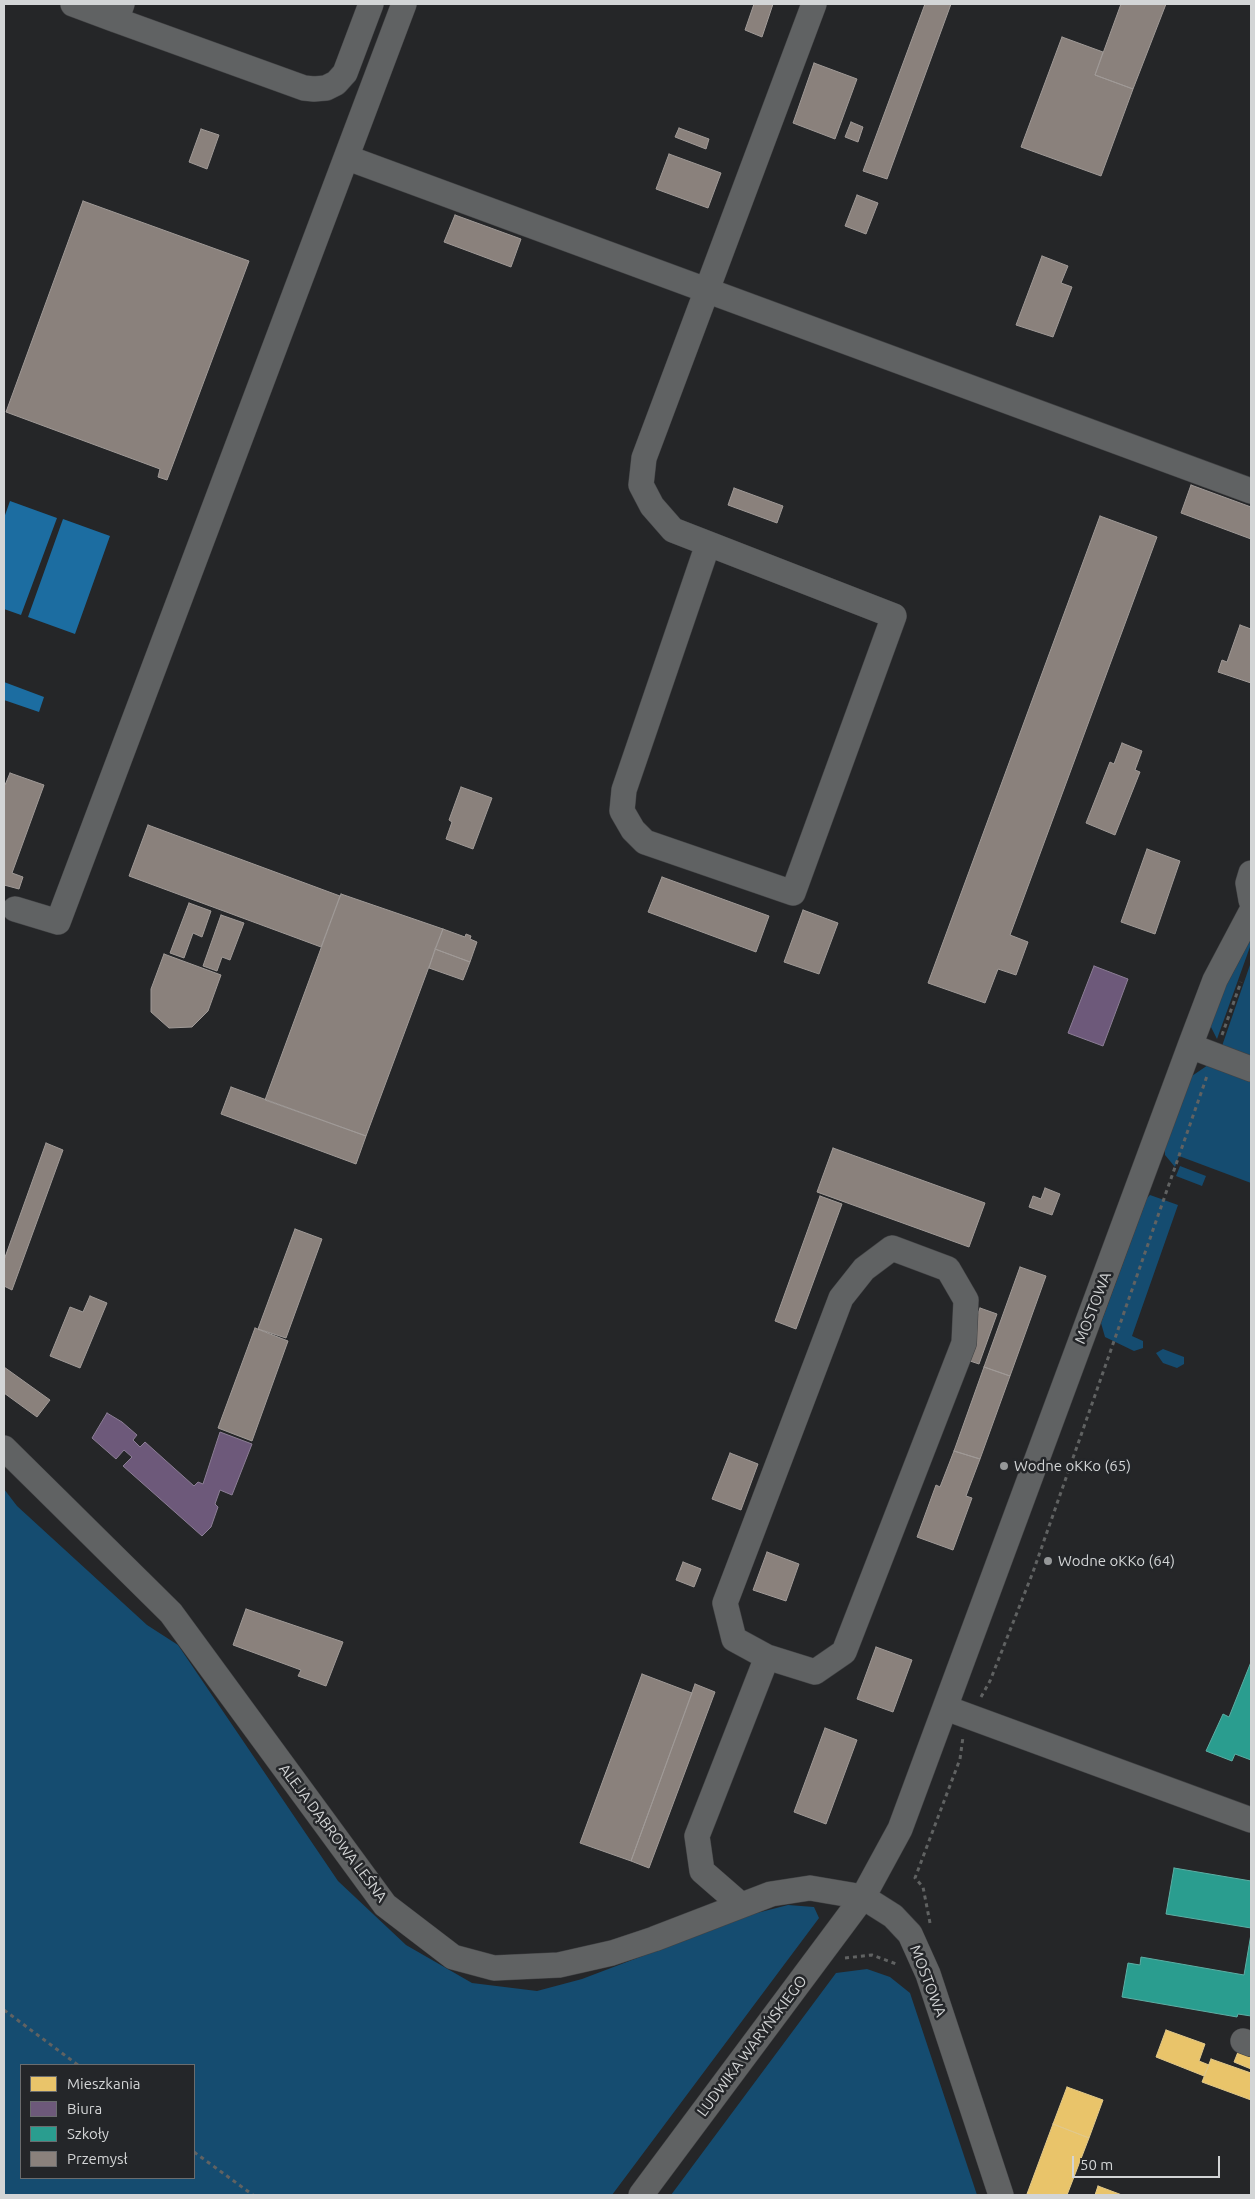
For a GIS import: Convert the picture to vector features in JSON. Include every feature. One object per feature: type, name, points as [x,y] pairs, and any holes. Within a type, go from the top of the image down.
[{"type":"street","points":[[73,4],[119,12],[304,88],[314,89],[326,88],[345,73],[370,4]]},
{"type":"street","points":[[15,909],[58,922],[348,158],[404,4]]},
{"type":"street","points":[[708,544],[624,790],[622,811],[632,830],[645,842],[793,893],[894,616],[672,530],[652,506],[641,485],[644,458],[814,4]]},
{"type":"street","points":[[348,158],[1251,491]]},
{"type":"street","points":[[1251,873],[1248,883],[1251,900]]},
{"type":"street","name":"MOSTOWA","points":[[1001,2195],[928,1974],[910,1934],[893,1916],[863,1897],[900,1829],[1215,980],[1251,912]]},
{"type":"street","points":[[1190,1046],[1251,1069]]},
{"type":"street","points":[[892,1248],[948,1268],[966,1300],[964,1343],[844,1652],[815,1672],[767,1657],[734,1639],[725,1603],[841,1298],[864,1269],[892,1248]]},
{"type":"street","name":"ALEJA DĄBROWA LEŚNA","points":[[4,1448],[171,1613],[385,1905],[453,1957],[494,1968],[559,1965],[612,1953],[654,1939],[771,1894],[810,1888],[863,1897]]},
{"type":"street","points":[[741,1905],[702,1871],[696,1836],[767,1657]]},
{"type":"street","points":[[946,1708],[1251,1820]]},
{"type":"street","name":"LUDWIKA WARYŃSKIEGO","points":[[641,2195],[863,1897]]},
{"type":"path","points":[[915,1878],[960,1759],[969,1717],[990,1681],[1033,1572],[1241,981]]},
{"type":"path","points":[[4,2010],[77,2064]]},
{"type":"path","points":[[195,2153],[252,2195]]},
{"type":"shaded area","points":[[10,501],[57,518],[21,615],[4,609],[4,518]]},
{"type":"shaded area","points":[[63,519],[110,536],[75,634],[28,617]]},
{"type":"shaded area","points":[[4,682],[44,697],[39,712],[4,700]]},
{"type":"shaded area","points":[[1251,939],[1251,944],[1217,1039],[1210,1025],[1219,999]]},
{"type":"shaded area","points":[[1251,962],[1251,1059],[1222,1046]]},
{"type":"shaded area","points":[[1208,1065],[1251,1078],[1251,1183],[1179,1156],[1175,1167],[1165,1155],[1165,1146],[1189,1078]]},
{"type":"shaded area","points":[[1180,1166],[1206,1176],[1202,1186],[1176,1176]]},
{"type":"shaded area","points":[[1150,1195],[1178,1205],[1132,1336],[1143,1341],[1143,1348],[1134,1351],[1105,1337],[1101,1323],[1147,1198]]},
{"type":"shaded area","points":[[1163,1349],[1184,1357],[1184,1364],[1177,1368],[1163,1363],[1156,1353]]},
{"type":"shaded area","points":[[4,1489],[17,1506],[147,1625],[178,1645],[338,1881],[406,1945],[472,1983],[537,1991],[582,1979],[753,1914],[788,1905],[814,1907],[819,1918],[612,2195],[4,2195]]},
{"type":"shaded area","points":[[867,1969],[890,1977],[910,1993],[977,2195],[671,2195],[836,1973]]},
{"type":"building: Mieszkania","points":[[1166,2030],[1205,2044],[1199,2061],[1209,2065],[1204,2076],[1156,2057]]},
{"type":"building: Mieszkania","points":[[1240,2047],[1251,2052],[1251,2069],[1234,2062]]},
{"type":"building: Mieszkania","points":[[1211,2059],[1251,2073],[1251,2100],[1202,2082]]},
{"type":"building: Mieszkania","points":[[1067,2087],[1103,2100],[1089,2138],[1053,2124]]},
{"type":"building: Mieszkania","points":[[1053,2124],[1089,2138],[1067,2195],[1027,2194]]},
{"type":"building: Mieszkania","points":[[1098,2186],[1122,2195],[1095,2195]]},
{"type":"building: Biura","points":[[1094,966],[1128,979],[1103,1046],[1068,1033]]},
{"type":"building: Biura","points":[[107,1413],[122,1422],[137,1435],[133,1440],[140,1447],[145,1442],[194,1486],[198,1482],[203,1484],[220,1432],[252,1444],[232,1495],[220,1490],[215,1504],[218,1507],[211,1527],[202,1536],[123,1466],[132,1457],[124,1450],[116,1459],[92,1438]]},
{"type":"building: Szkoły","points":[[1251,1662],[1251,1760],[1235,1754],[1232,1761],[1206,1751],[1223,1714],[1229,1717]]},
{"type":"building: Szkoły","points":[[1174,1868],[1251,1881],[1251,1928],[1166,1914]]},
{"type":"building: Szkoły","points":[[1251,1934],[1251,2016],[1238,2014],[1237,2017],[1122,1997],[1128,1963],[1140,1965],[1141,1957],[1244,1975]]},
{"type":"building: Przemysł","points":[[754,4],[773,4],[762,37],[745,30]]},
{"type":"building: Przemysł","points":[[925,4],[951,4],[887,179],[863,171]]},
{"type":"building: Przemysł","points":[[1121,4],[1166,4],[1133,89],[1095,75]]},
{"type":"building: Przemysł","points":[[1062,37],[1103,52],[1095,75],[1133,89],[1101,176],[1021,147]]},
{"type":"building: Przemysł","points":[[814,63],[857,79],[835,139],[793,123]]},
{"type":"building: Przemysł","points":[[851,122],[863,127],[858,142],[845,137]]},
{"type":"building: Przemysł","points":[[679,128],[709,139],[706,149],[675,137]]},
{"type":"building: Przemysł","points":[[201,129],[219,135],[207,169],[189,162]]},
{"type":"building: Przemysł","points":[[669,154],[721,173],[708,208],[656,189]]},
{"type":"building: Przemysł","points":[[857,195],[878,203],[866,234],[845,226]]},
{"type":"building: Przemysł","points":[[83,201],[249,261],[167,480],[158,477],[160,469],[6,412]]},
{"type":"building: Przemysł","points":[[455,215],[521,239],[511,267],[444,242]]},
{"type":"building: Przemysł","points":[[1042,256],[1068,266],[1061,283],[1072,287],[1053,337],[1016,325]]},
{"type":"building: Przemysł","points":[[1191,485],[1251,507],[1251,539],[1181,513]]},
{"type":"building: Przemysł","points":[[734,488],[783,506],[777,523],[728,505]]},
{"type":"building: Przemysł","points":[[1100,516],[1157,537],[1010,935],[1028,942],[1016,975],[998,969],[985,1003],[928,983]]},
{"type":"building: Przemysł","points":[[1240,625],[1251,629],[1251,683],[1218,672],[1222,660],[1227,662]]},
{"type":"building: Przemysł","points":[[1122,743],[1142,751],[1135,770],[1140,772],[1115,835],[1086,823],[1110,762],[1114,764]]},
{"type":"building: Przemysł","points":[[10,773],[44,785],[12,873],[23,877],[19,889],[4,885],[4,784]]},
{"type":"building: Przemysł","points":[[461,787],[492,798],[473,849],[446,839],[452,822],[449,820]]},
{"type":"building: Przemysł","points":[[148,825],[340,896],[321,947],[129,876]]},
{"type":"building: Przemysł","points":[[1147,849],[1180,861],[1155,934],[1121,922]]},
{"type":"building: Przemysł","points":[[662,877],[769,916],[756,952],[648,912]]},
{"type":"building: Przemysł","points":[[341,894],[443,929],[366,1136],[265,1100]]},
{"type":"building: Przemysł","points":[[189,903],[211,911],[202,937],[193,933],[184,958],[170,953]]},
{"type":"building: Przemysł","points":[[803,910],[838,923],[819,974],[784,962]]},
{"type":"building: Przemysł","points":[[221,915],[244,923],[230,960],[222,957],[217,971],[203,966]]},
{"type":"building: Przemysł","points":[[443,929],[465,937],[466,934],[471,936],[470,939],[477,942],[470,962],[435,949]]},
{"type":"building: Przemysł","points":[[435,949],[470,962],[463,980],[429,968]]},
{"type":"building: Przemysł","points":[[164,954],[221,975],[208,1011],[192,1027],[169,1028],[151,1012],[151,989]]},
{"type":"building: Przemysł","points":[[231,1087],[366,1136],[356,1164],[221,1114]]},
{"type":"building: Przemysł","points":[[46,1143],[63,1150],[12,1290],[4,1286],[4,1260]]},
{"type":"building: Przemysł","points":[[833,1148],[985,1203],[969,1247],[817,1192]]},
{"type":"building: Przemysł","points":[[1045,1188],[1060,1194],[1052,1215],[1029,1207],[1033,1196],[1041,1199]]},
{"type":"building: Przemysł","points":[[820,1196],[842,1204],[796,1329],[775,1321]]},
{"type":"building: Przemysł","points":[[295,1229],[322,1239],[286,1338],[258,1329]]},
{"type":"building: Przemysł","points":[[1020,1267],[1046,1276],[1010,1376],[984,1367]]},
{"type":"building: Przemysł","points":[[90,1296],[107,1303],[80,1368],[50,1356],[70,1307],[83,1312]]},
{"type":"building: Przemysł","points":[[980,1308],[997,1314],[979,1364],[961,1358]]},
{"type":"building: Przemysł","points":[[255,1328],[288,1341],[252,1441],[218,1428]]},
{"type":"building: Przemysł","points":[[4,1367],[50,1400],[37,1417],[4,1393]]},
{"type":"building: Przemysł","points":[[984,1367],[1010,1376],[980,1459],[954,1451]]},
{"type":"building: Przemysł","points":[[954,1451],[980,1459],[966,1496],[972,1498],[953,1550],[917,1537],[936,1485],[940,1487]]},
{"type":"building: Przemysł","points":[[730,1453],[758,1464],[741,1510],[712,1499]]},
{"type":"building: Przemysł","points":[[767,1552],[799,1564],[786,1601],[753,1590]]},
{"type":"building: Przemysł","points":[[683,1562],[701,1569],[694,1587],[676,1580]]},
{"type":"building: Przemysł","points":[[246,1609],[343,1642],[326,1686],[298,1676],[301,1670],[233,1645]]},
{"type":"building: Przemysł","points":[[876,1647],[912,1660],[893,1712],[857,1699]]},
{"type":"building: Przemysł","points":[[642,1674],[692,1693],[631,1861],[580,1843]]},
{"type":"building: Przemysł","points":[[695,1684],[715,1692],[649,1868],[631,1861]]},
{"type":"building: Przemysł","points":[[825,1728],[857,1740],[826,1824],[794,1812]]},
{"type":"place","name":"Wodne oKKo (65)","points":[[1004,1466]]},
{"type":"place","name":"Wodne oKKo (64)","points":[[1048,1561]]}]
